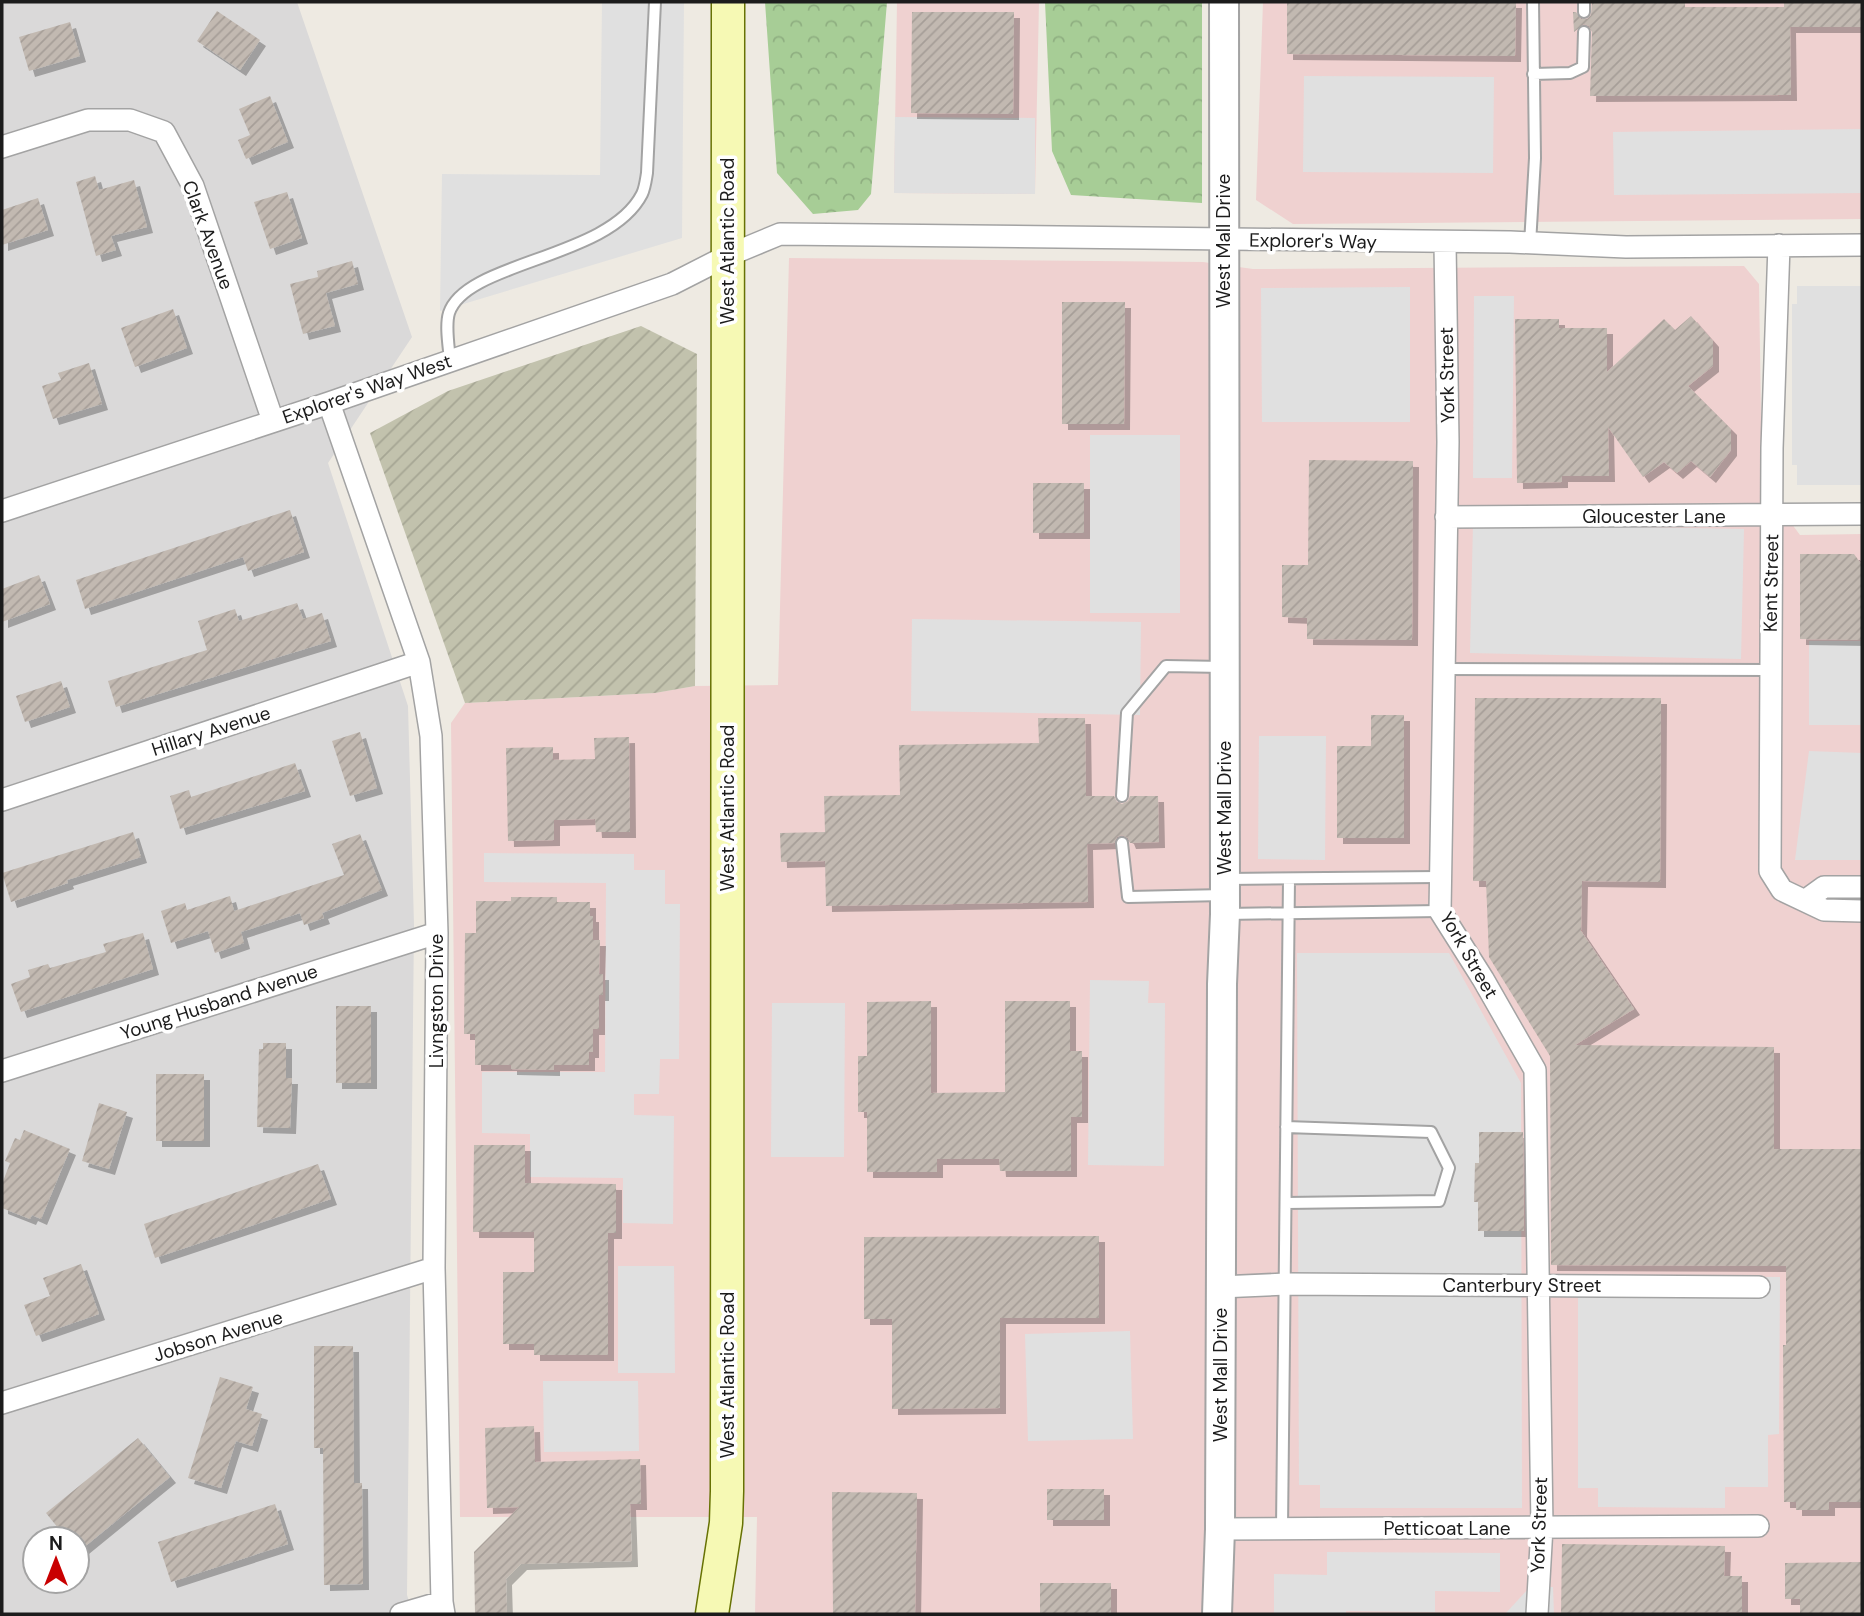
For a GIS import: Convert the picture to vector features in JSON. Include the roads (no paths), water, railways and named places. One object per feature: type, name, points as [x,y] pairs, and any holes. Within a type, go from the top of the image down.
[{"type":"main road","name":"West Atlantic Road","points":[[712,1614],[726,1523],[727,1491],[728,2]]},
{"type":"street","name":"West Mall Drive","points":[[1217,1614],[1225,896],[1224,2]]},
{"type":"street","name":"Clark Avenue","points":[[2,147],[88,120],[130,120],[164,132],[193,186],[272,421]]},
{"type":"street","name":"Explorer's Way","points":[[727,256],[780,234],[1626,247],[1862,245]]},
{"type":"street","name":"York Street","points":[[1445,243],[1448,442],[1440,911],[1535,1070],[1542,1527],[1537,1614]]},
{"type":"street","name":"Kent Street","points":[[1779,245],[1772,516],[1770,871],[1782,890],[1824,910],[1862,911]]},
{"type":"street","name":"Explorer's Way West","points":[[2,511],[329,403],[672,284],[727,256]]},
{"type":"street","name":"Livngston Drive","points":[[329,403],[419,662],[431,736],[437,933],[434,1268],[443,1608]]},
{"type":"street","name":"Gloucester Lane","points":[[1446,517],[1862,514]]},
{"type":"street","name":"Hillary Avenue","points":[[2,800],[419,662]]},
{"type":"street","points":[[1806,900],[1824,887],[1862,887]]},
{"type":"street","name":"Young Husband Avenue","points":[[2,1071],[437,933]]},
{"type":"street","name":"Jobson Avenue","points":[[2,1404],[434,1268]]},
{"type":"street","name":"Canterbury Street","points":[[1220,1287],[1286,1284],[1759,1287]]},
{"type":"street","name":"Petticoat Lane","points":[[1220,1529],[1758,1526]]},
{"type":"street","points":[[401,1614],[443,1608]]},
{"type":"lane","points":[[450,361],[448,314],[456,299],[479,282],[588,240],[612,225],[643,194],[647,173],[655,2]]},
{"type":"lane","points":[[1530,244],[1535,158],[1533,2]]},
{"type":"lane","points":[[1533,74],[1570,73],[1583,67],[1584,32]]},
{"type":"lane","points":[[1122,796],[1127,713],[1166,666],[1224,667]]},
{"type":"lane","points":[[1443,669],[1770,670]]},
{"type":"lane","points":[[1122,843],[1128,897],[1225,896],[1289,879],[1440,877]]},
{"type":"lane","points":[[1282,1528],[1289,879]]},
{"type":"lane","points":[[1225,896],[1289,913],[1440,911]]},
{"type":"lane","points":[[1286,1127],[1431,1132],[1449,1168],[1439,1201],[1286,1203]]}]
